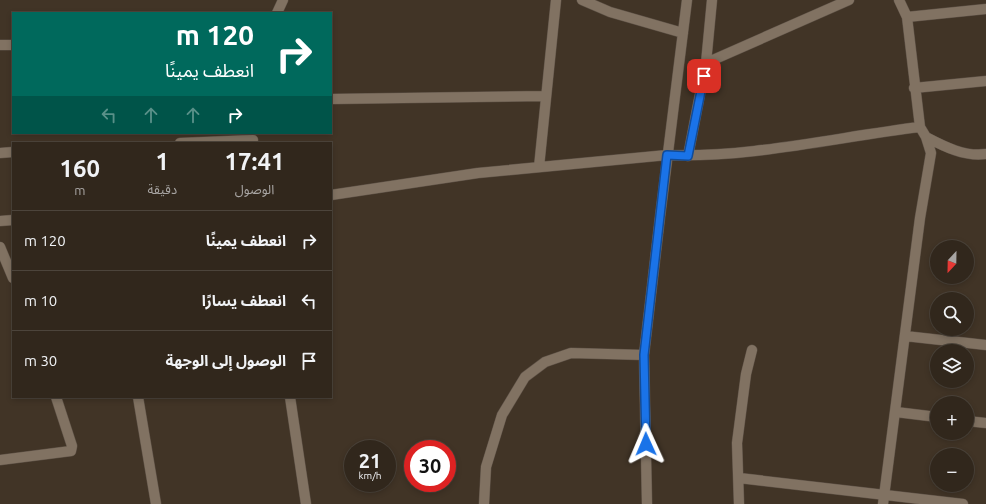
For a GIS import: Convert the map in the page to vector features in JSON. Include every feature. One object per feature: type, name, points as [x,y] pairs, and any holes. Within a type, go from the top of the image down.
[{"type":"street","points":[[277,12],[283,0]]},
{"type":"street","points":[[539,167],[556,0]]},
{"type":"street","points":[[582,0],[610,12],[683,33]]},
{"type":"street","points":[[647,504],[644,355],[667,155],[687,0]]},
{"type":"street","points":[[688,156],[706,62],[712,0]]},
{"type":"street","points":[[706,62],[849,0]]},
{"type":"street","points":[[883,504],[920,218],[931,153],[926,137],[920,127],[914,88],[907,17],[899,0]]},
{"type":"street","points":[[907,17],[986,9]]},
{"type":"street","points":[[0,45],[12,45]]},
{"type":"street","points":[[914,88],[986,81]]},
{"type":"street","points":[[332,99],[546,96]]},
{"type":"street","points":[[332,195],[478,173],[667,155],[688,156],[797,146],[862,134],[920,127]]},
{"type":"street","points":[[926,137],[946,148],[964,153],[986,154]]},
{"type":"street","points":[[198,142],[254,139]]},
{"type":"street","points":[[0,153],[12,152]]},
{"type":"street","points":[[0,221],[12,220]]},
{"type":"street","points":[[0,247],[12,276]]},
{"type":"street","points":[[905,336],[986,345]]},
{"type":"street","points":[[739,504],[737,443],[746,374],[752,350]]},
{"type":"street","points":[[484,504],[486,466],[502,415],[525,377],[544,362],[571,352],[644,355]]},
{"type":"street","points":[[0,460],[71,451],[72,446],[56,398]]},
{"type":"street","points":[[138,398],[156,504]]},
{"type":"street","points":[[290,398],[306,504]]},
{"type":"street","points":[[896,412],[930,416]]},
{"type":"street","points":[[974,422],[986,423]]},
{"type":"street","points":[[739,478],[884,493],[962,504]]},
{"type":"route","points":[[646,444],[644,355],[667,155],[688,156],[704,76]]}]
